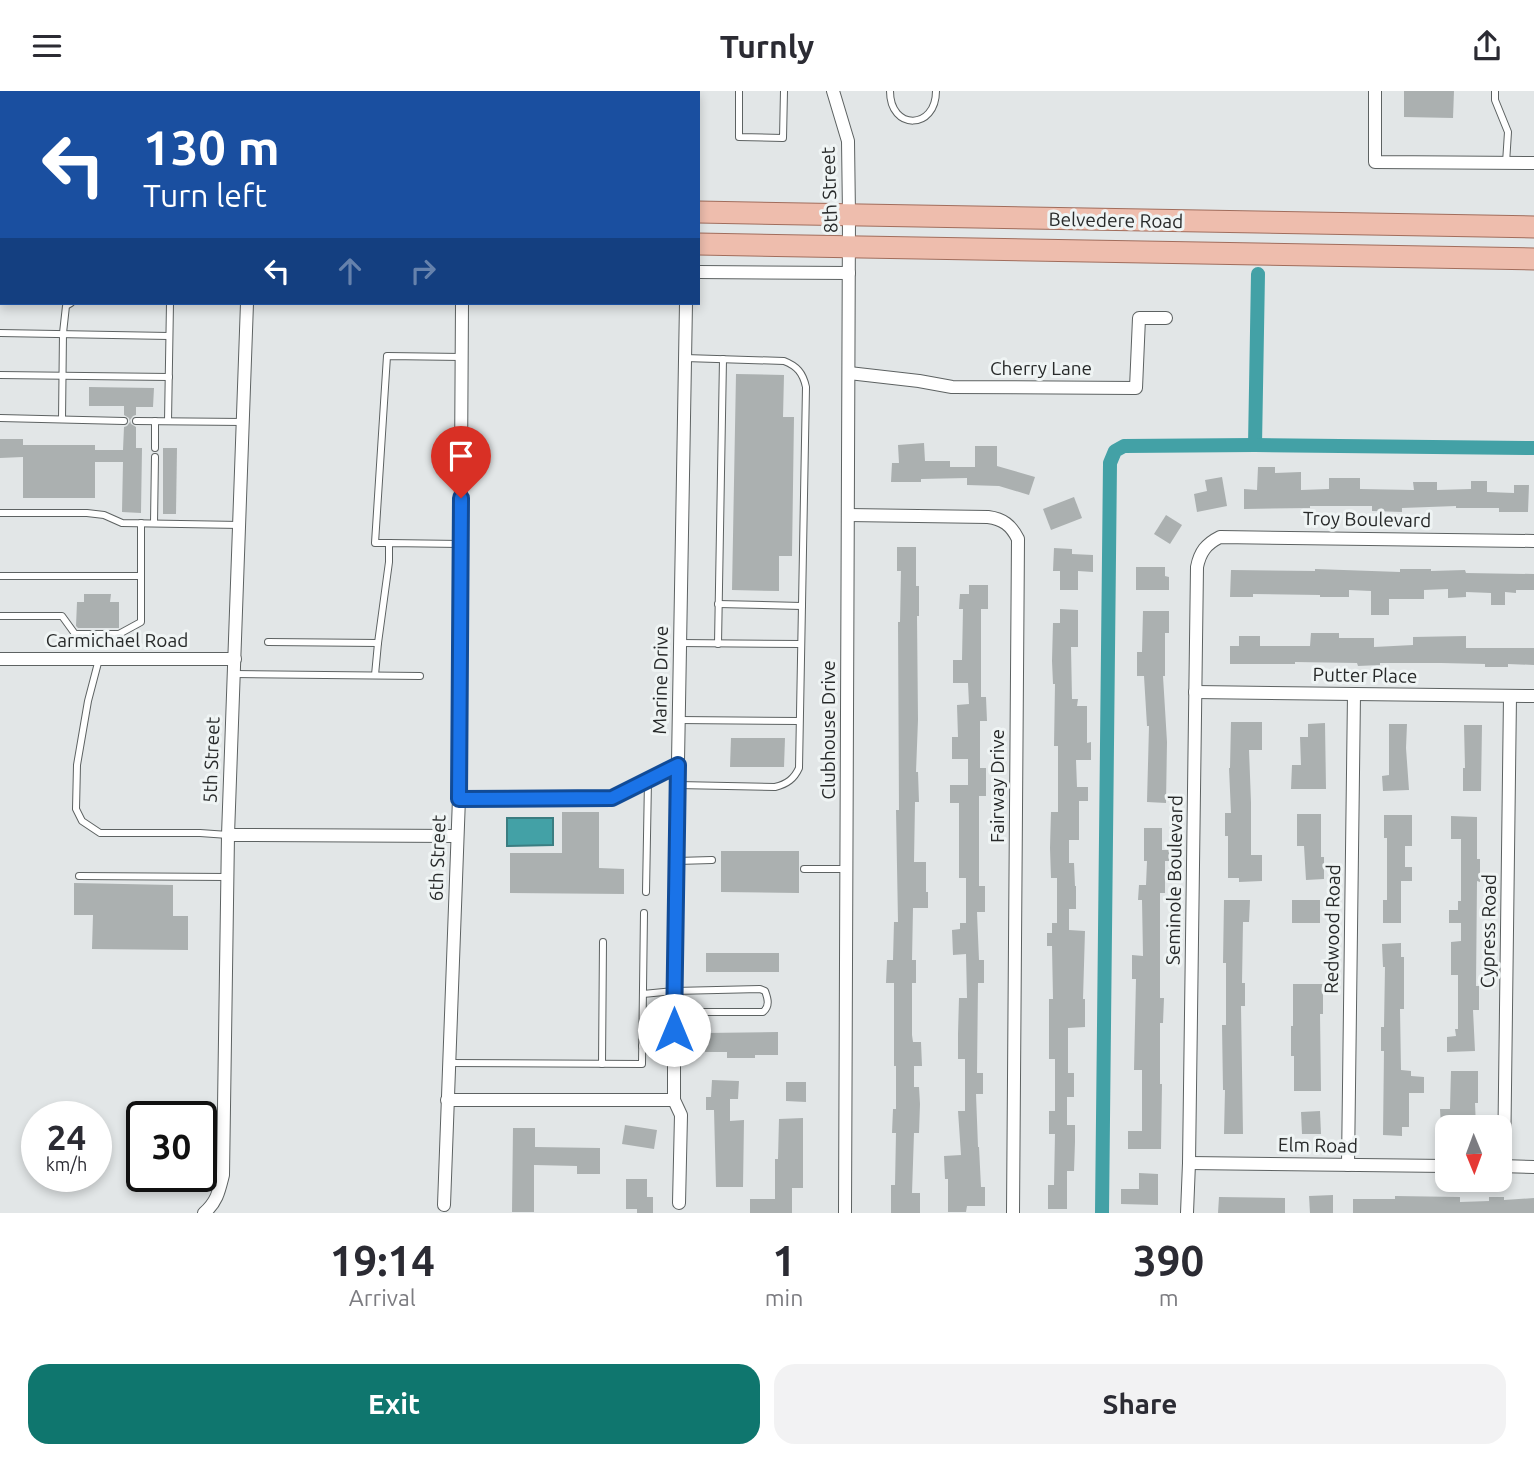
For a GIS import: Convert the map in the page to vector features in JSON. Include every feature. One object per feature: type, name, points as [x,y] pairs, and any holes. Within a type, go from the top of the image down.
[{"type":"main road","name":"Belvedere Road","points":[[700,212],[1534,227]]},
{"type":"main road","name":"Belvedere Road","points":[[700,244],[1534,259]]},
{"type":"street","name":"8th Street","points":[[833,91],[848,141],[849,248]]},
{"type":"street","points":[[1375,91],[1375,162],[1534,163]]},
{"type":"street","name":"Clubhouse Drive","points":[[845,1213],[849,248]]},
{"type":"street","points":[[700,272],[849,273]]},
{"type":"street","name":"5th Street","points":[[204,1213],[218,1196],[223,1175],[228,835],[247,305]]},
{"type":"street","name":"6th Street","points":[[444,1205],[459,799],[462,305]]},
{"type":"street","name":"Marine Drive","points":[[679,1203],[681,1115],[674,1100],[674,991],[686,305]]},
{"type":"street","name":"Cherry Lane","points":[[849,373],[952,387],[1136,388],[1139,318],[1166,318]]},
{"type":"street","name":"Fairway Drive","points":[[848,515],[998,518],[1014,530],[1018,539],[1013,1213]]},
{"type":"street","name":"Troy Boulevard","points":[[1204,548],[1220,537],[1534,541]]},
{"type":"street","name":"Seminole Boulevard","points":[[1187,1213],[1197,567],[1204,548]]},
{"type":"street","name":"Carmichael Road","points":[[0,660],[235,659]]},
{"type":"street","name":"Putter Place","points":[[1195,692],[1534,697]]},
{"type":"street","name":"Redwood Road","points":[[1348,1165],[1354,694]]},
{"type":"street","name":"Cypress Road","points":[[1503,1115],[1510,696]]},
{"type":"street","points":[[228,835],[457,837]]},
{"type":"street","points":[[447,1100],[674,1100]]},
{"type":"street","name":"Elm Road","points":[[1189,1163],[1435,1166]]},
{"type":"street","points":[[1512,1166],[1534,1167]]},
{"type":"lane","points":[[739,91],[739,137],[783,138],[784,91]]},
{"type":"lane","points":[[890,91],[892,109],[903,118],[911,120],[925,117],[930,112],[934,106],[936,91]]},
{"type":"lane","points":[[1495,91],[1495,100],[1508,132],[1506,163]]},
{"type":"lane","points":[[62,419],[63,333],[68,305]]},
{"type":"lane","points":[[168,421],[170,305]]},
{"type":"lane","points":[[0,333],[169,336]]},
{"type":"lane","points":[[461,544],[375,543],[387,356],[462,357]]},
{"type":"lane","points":[[678,785],[775,787],[790,781],[799,768],[806,387],[799,370],[784,361],[685,358]]},
{"type":"lane","points":[[718,644],[723,359]]},
{"type":"lane","points":[[0,375],[169,377]]},
{"type":"lane","points":[[0,418],[124,421]]},
{"type":"lane","points":[[136,421],[243,422]]},
{"type":"lane","points":[[155,421],[155,448]]},
{"type":"lane","points":[[154,523],[155,457]]},
{"type":"lane","points":[[0,513],[87,513],[104,515],[122,523],[240,525]]},
{"type":"lane","points":[[0,616],[62,615],[75,634],[119,634],[141,622],[141,523]]},
{"type":"lane","points":[[375,675],[389,543]]},
{"type":"lane","points":[[0,576],[141,576]]},
{"type":"lane","points":[[718,604],[802,606]]},
{"type":"lane","points":[[268,642],[378,643]]},
{"type":"lane","points":[[680,643],[801,644]]},
{"type":"lane","points":[[99,659],[88,701],[77,765],[76,809],[82,821],[100,833],[200,832],[228,835]]},
{"type":"lane","points":[[234,674],[420,676]]},
{"type":"lane","points":[[679,720],[799,721]]},
{"type":"lane","points":[[459,799],[612,798],[678,765]]},
{"type":"lane","points":[[646,892],[648,780]]},
{"type":"lane","points":[[677,861],[712,860]]},
{"type":"lane","points":[[804,869],[846,869]]},
{"type":"lane","points":[[79,876],[227,877]]},
{"type":"lane","points":[[449,1063],[642,1064],[644,913]]},
{"type":"lane","points":[[602,1064],[603,942]]},
{"type":"lane","points":[[643,994],[760,989],[765,991],[768,998],[764,1012],[674,1012]]},
{"type":"lane","points":[[642,1046],[674,1047]]},
{"type":"water","points":[[507,818],[553,818],[553,845],[507,846]]},
{"type":"building","points":[[1404,91],[1454,91],[1453,118],[1404,117]]},
{"type":"building","points":[[736,374],[784,375],[783,417],[794,417],[792,556],[779,556],[779,591],[732,590]]},
{"type":"building","points":[[89,387],[154,388],[153,407],[136,407],[136,415],[130,420],[136,427],[136,448],[142,448],[141,513],[122,512],[123,462],[95,462],[95,498],[23,498],[23,457],[0,458],[0,439],[23,439],[23,445],[95,445],[95,450],[123,450],[124,427],[130,422],[124,415],[124,406],[89,406]]},
{"type":"building","points":[[924,443],[925,461],[950,461],[950,467],[975,467],[975,446],[997,446],[997,466],[1035,477],[1029,495],[999,486],[967,485],[967,478],[891,482],[892,463],[899,463],[898,445]]},
{"type":"building","points":[[163,448],[177,448],[176,514],[163,514]]},
{"type":"building","points":[[1258,467],[1275,467],[1275,473],[1301,472],[1301,490],[1329,489],[1329,478],[1360,478],[1360,489],[1414,490],[1413,482],[1437,482],[1437,490],[1471,489],[1471,481],[1487,481],[1487,492],[1514,493],[1514,485],[1529,485],[1528,512],[1499,512],[1499,508],[1456,506],[1402,508],[1402,512],[1372,511],[1372,506],[1244,509],[1244,489],[1257,490]]},
{"type":"building","points":[[1222,477],[1227,506],[1197,512],[1194,494],[1207,491],[1205,480]]},
{"type":"building","points":[[1074,497],[1082,518],[1051,530],[1043,509]]},
{"type":"building","points":[[1166,515],[1182,525],[1170,544],[1154,534]]},
{"type":"building","points":[[897,547],[916,547],[916,586],[919,586],[916,772],[919,802],[915,802],[914,862],[926,862],[928,892],[928,908],[913,908],[912,960],[916,960],[916,983],[912,983],[912,1035],[913,1042],[921,1042],[922,1066],[914,1066],[914,1087],[919,1087],[920,1104],[919,1133],[914,1133],[912,1193],[920,1193],[920,1213],[891,1213],[891,1185],[895,1185],[896,1133],[892,1133],[893,1109],[896,1109],[896,1066],[894,983],[886,983],[887,960],[893,960],[894,922],[898,922],[896,810],[899,810],[898,622],[901,571],[897,571]]},
{"type":"building","points":[[1054,548],[1072,549],[1072,554],[1093,555],[1093,572],[1078,571],[1078,590],[1060,590],[1060,571],[1053,571]]},
{"type":"building","points":[[1136,567],[1165,567],[1165,576],[1169,577],[1169,590],[1136,590]]},
{"type":"building","points":[[1400,569],[1431,569],[1465,570],[1466,573],[1534,574],[1534,590],[1505,592],[1505,605],[1491,605],[1491,593],[1466,592],[1466,597],[1448,598],[1448,589],[1424,590],[1424,599],[1389,599],[1389,615],[1371,615],[1371,591],[1349,590],[1349,597],[1253,594],[1253,597],[1230,597],[1231,570],[1400,572]]},
{"type":"building","points":[[969,585],[988,585],[988,609],[981,609],[981,697],[986,697],[987,721],[980,721],[980,768],[986,768],[986,796],[979,796],[979,886],[985,886],[985,912],[977,912],[979,960],[984,960],[984,983],[978,983],[977,1073],[983,1073],[983,1094],[976,1094],[981,1187],[985,1187],[985,1206],[967,1206],[966,1212],[948,1212],[948,1179],[945,1179],[944,1156],[961,1155],[958,1111],[965,1111],[965,1059],[958,1059],[958,1034],[959,998],[967,998],[966,954],[953,955],[952,930],[960,929],[960,923],[966,923],[966,878],[959,878],[959,803],[950,803],[950,785],[968,785],[968,759],[952,759],[952,737],[958,737],[957,705],[969,704],[968,683],[953,683],[953,660],[962,660],[963,609],[959,609],[960,594],[969,594]]},
{"type":"building","points":[[84,594],[111,594],[110,602],[119,602],[119,628],[78,628],[77,602],[84,602]]},
{"type":"building","points":[[1060,609],[1078,610],[1078,647],[1071,647],[1072,699],[1078,699],[1077,706],[1087,706],[1087,743],[1091,742],[1091,760],[1076,760],[1077,787],[1088,787],[1088,801],[1079,801],[1079,840],[1069,840],[1069,863],[1074,863],[1076,909],[1069,909],[1069,930],[1085,931],[1085,1027],[1068,1028],[1068,1073],[1074,1073],[1074,1097],[1067,1097],[1067,1125],[1075,1125],[1074,1171],[1067,1171],[1067,1209],[1048,1209],[1048,1185],[1054,1185],[1055,1134],[1049,1134],[1049,1111],[1055,1111],[1055,1059],[1049,1059],[1049,999],[1053,999],[1052,946],[1047,946],[1047,933],[1052,933],[1052,923],[1057,923],[1057,878],[1051,878],[1050,848],[1051,812],[1058,812],[1058,746],[1054,746],[1055,684],[1052,661],[1053,623],[1060,623]]},
{"type":"building","points":[[1143,611],[1169,611],[1163,676],[1167,742],[1166,803],[1147,802],[1149,726],[1144,676],[1137,676],[1137,652],[1142,652]]},
{"type":"building","points":[[1311,633],[1339,633],[1339,638],[1374,638],[1374,647],[1413,645],[1413,637],[1466,636],[1466,648],[1534,648],[1534,665],[1485,667],[1485,664],[1380,663],[1358,666],[1357,663],[1295,662],[1230,664],[1230,646],[1239,646],[1239,636],[1260,636],[1260,646],[1310,646]]},
{"type":"building","points":[[1231,722],[1262,722],[1262,750],[1249,750],[1251,855],[1262,855],[1262,881],[1239,882],[1239,878],[1228,878],[1225,813],[1231,813]]},
{"type":"building","points":[[1325,723],[1326,789],[1291,789],[1292,765],[1301,765],[1300,737],[1308,737],[1308,724]]},
{"type":"building","points":[[1389,724],[1407,724],[1409,790],[1383,791],[1382,776],[1389,775]]},
{"type":"building","points":[[1464,725],[1482,725],[1481,791],[1463,791]]},
{"type":"building","points":[[731,738],[785,738],[784,767],[730,767]]},
{"type":"building","points":[[562,812],[599,812],[599,868],[624,869],[624,894],[510,893],[510,853],[562,853]]},
{"type":"building","points":[[1297,814],[1321,814],[1324,879],[1306,880],[1304,846],[1297,846]]},
{"type":"building","points":[[1384,815],[1412,815],[1412,846],[1405,846],[1405,867],[1412,867],[1412,881],[1401,881],[1401,923],[1383,923],[1383,900],[1387,900],[1387,838],[1384,838]]},
{"type":"building","points":[[1451,816],[1477,817],[1480,882],[1477,881],[1476,986],[1479,986],[1479,1010],[1473,1010],[1475,1051],[1447,1052],[1447,1037],[1456,1036],[1455,1029],[1458,1029],[1458,975],[1451,975],[1451,942],[1461,941],[1461,923],[1449,923],[1449,910],[1458,910],[1458,901],[1461,901],[1461,839],[1451,839]]},
{"type":"building","points":[[1144,828],[1162,828],[1162,850],[1169,850],[1169,861],[1165,861],[1165,893],[1160,893],[1160,998],[1164,998],[1163,1023],[1160,1023],[1161,1149],[1128,1149],[1128,1131],[1142,1131],[1142,1070],[1134,1070],[1136,979],[1132,979],[1132,955],[1143,956],[1142,900],[1138,900],[1139,885],[1146,885]]},
{"type":"building","points":[[721,851],[799,851],[799,893],[721,892]]},
{"type":"building","points":[[74,883],[173,885],[173,916],[188,916],[188,950],[92,949],[93,915],[74,915]]},
{"type":"building","points":[[1224,900],[1250,900],[1249,922],[1243,922],[1243,1134],[1224,1134]]},
{"type":"building","points":[[1292,900],[1320,900],[1320,923],[1292,923]]},
{"type":"building","points":[[1401,943],[1401,957],[1404,957],[1404,1009],[1400,1009],[1401,1070],[1411,1071],[1411,1076],[1424,1077],[1424,1093],[1409,1093],[1409,1127],[1402,1127],[1402,1136],[1383,1135],[1384,1051],[1381,1051],[1385,967],[1382,944]]},
{"type":"building","points":[[706,953],[779,953],[779,972],[706,972]]},
{"type":"building","points":[[1293,984],[1323,984],[1323,1014],[1320,1014],[1321,1091],[1294,1091],[1294,1056],[1291,1056]]},
{"type":"building","points":[[778,1032],[778,1055],[727,1058],[727,1052],[705,1052],[705,1033]]},
{"type":"building","points":[[1451,1071],[1478,1071],[1476,1115],[1440,1115],[1440,1109],[1450,1109]]},
{"type":"building","points":[[712,1080],[739,1081],[738,1099],[730,1099],[730,1121],[744,1120],[743,1187],[716,1187],[714,1110],[706,1110],[706,1097],[711,1097]]},
{"type":"building","points":[[786,1082],[806,1082],[806,1102],[786,1101]]},
{"type":"building","points":[[1320,1111],[1321,1134],[1302,1134],[1301,1112]]},
{"type":"building","points":[[803,1118],[803,1188],[792,1188],[792,1213],[750,1213],[750,1199],[775,1199],[779,1119]]},
{"type":"building","points":[[625,1125],[657,1130],[654,1149],[622,1144]]},
{"type":"building","points":[[513,1128],[535,1128],[535,1147],[600,1148],[600,1174],[577,1174],[577,1166],[534,1165],[534,1212],[512,1212]]},
{"type":"building","points":[[1139,1173],[1158,1174],[1158,1205],[1121,1204],[1121,1189],[1139,1189]]},
{"type":"building","points":[[626,1179],[647,1179],[647,1197],[653,1197],[653,1213],[637,1213],[637,1209],[626,1209]]},
{"type":"building","points":[[1333,1195],[1333,1213],[1310,1213],[1309,1196]]},
{"type":"building","points":[[1395,1196],[1460,1197],[1460,1202],[1489,1201],[1489,1197],[1504,1197],[1504,1200],[1534,1198],[1534,1213],[1353,1213],[1353,1199],[1395,1199]]},
{"type":"building","points":[[1219,1197],[1285,1198],[1285,1213],[1218,1213]]},
{"type":"waterway","points":[[1255,445],[1258,274]]},
{"type":"waterway","points":[[1102,1213],[1110,463],[1115,451],[1124,446],[1255,445],[1534,448]]},
{"type":"route","points":[[461,498],[459,799],[612,798],[678,765],[674,1030]]}]
